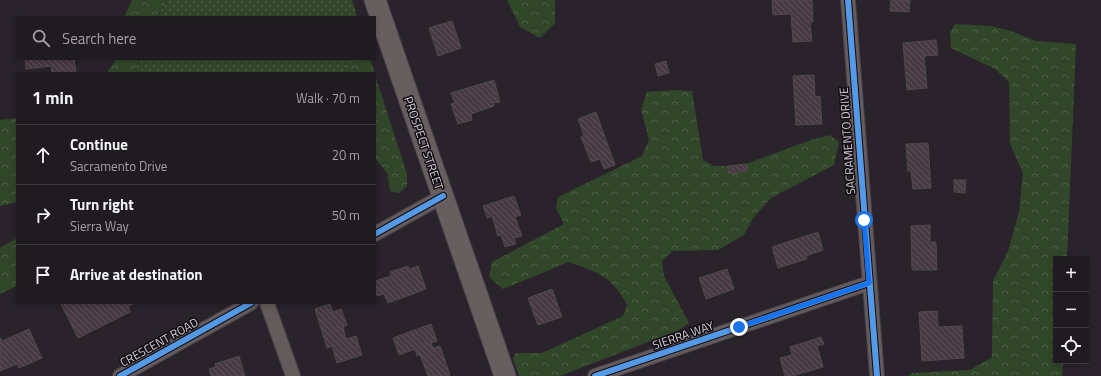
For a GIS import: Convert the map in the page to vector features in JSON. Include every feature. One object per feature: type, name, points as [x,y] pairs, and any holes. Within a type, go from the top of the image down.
[{"type":"main road","name":"PROSPECT STREET","points":[[375,0],[505,376]]},
{"type":"street","name":"SACRAMENTO DRIVE","points":[[848,0],[877,376]]},
{"type":"street","points":[[376,233],[443,196]]},
{"type":"street","name":"SIERRA WAY","points":[[595,376],[869,283]]},
{"type":"street","name":"CRESCENT ROAD","points":[[120,376],[249,304]]},
{"type":"street","points":[[267,304],[293,376]]},
{"type":"green space","points":[[132,0],[167,0],[157,16],[124,16]]},
{"type":"green space","points":[[167,0],[352,0],[357,16],[158,16]]},
{"type":"green space","points":[[507,0],[555,0],[555,23],[540,38],[520,27]]},
{"type":"green space","points":[[955,24],[991,26],[1011,31],[1036,41],[1076,44],[1067,256],[1053,256],[1053,364],[1063,364],[1062,376],[908,376],[912,373],[970,370],[992,357],[993,281],[1008,251],[1019,212],[1023,173],[1010,144],[1009,82],[995,69],[951,48],[950,32]]},
{"type":"green space","points":[[115,60],[140,60],[136,72],[108,72]]},
{"type":"green space","points":[[140,60],[353,60],[353,63],[347,72],[136,72]]},
{"type":"green space","points":[[353,60],[370,60],[375,72],[347,72],[353,63]]},
{"type":"green space","points":[[376,78],[407,174],[407,186],[399,193],[390,191],[387,173],[376,159]]},
{"type":"green space","points":[[676,90],[692,91],[703,160],[714,166],[728,166],[729,174],[747,171],[746,164],[811,140],[830,135],[839,142],[834,165],[771,198],[753,218],[744,235],[718,250],[673,251],[662,261],[664,276],[689,323],[679,330],[560,376],[519,376],[513,359],[515,353],[542,353],[623,316],[627,305],[622,296],[610,282],[588,269],[569,262],[503,289],[489,277],[492,262],[564,224],[556,208],[558,197],[642,156],[649,140],[641,109],[647,92]]},
{"type":"green space","points":[[16,118],[16,202],[0,206],[0,120]]},
{"type":"green space","points":[[16,239],[16,286],[0,294],[0,248]]},
{"type":"building","points":[[772,0],[812,0],[813,22],[810,22],[812,41],[793,42],[791,14],[773,15]]},
{"type":"building","points":[[891,0],[910,0],[909,12],[890,11]]},
{"type":"building","points":[[452,21],[461,48],[438,56],[429,28]]},
{"type":"building","points":[[936,40],[938,55],[924,56],[927,88],[907,90],[903,43]]},
{"type":"building","points":[[25,60],[74,60],[76,72],[52,72],[51,66],[26,69]]},
{"type":"building","points":[[666,61],[669,73],[658,76],[655,64]]},
{"type":"building","points":[[814,75],[815,97],[820,96],[822,124],[796,125],[793,76]]},
{"type":"building","points":[[494,80],[500,102],[493,103],[494,106],[471,114],[472,120],[458,124],[451,104],[455,103],[451,93]]},
{"type":"building","points":[[596,112],[615,165],[604,169],[600,159],[591,162],[581,137],[584,135],[578,119]]},
{"type":"building","points":[[928,143],[931,188],[913,189],[911,171],[908,171],[906,144]]},
{"type":"building","points":[[746,164],[747,171],[729,174],[728,166]]},
{"type":"building","points":[[954,180],[966,180],[965,193],[954,192]]},
{"type":"building","points":[[514,196],[521,215],[515,217],[522,236],[514,238],[516,244],[505,247],[501,235],[498,236],[492,216],[487,218],[483,206]]},
{"type":"building","points":[[930,225],[930,242],[936,242],[937,270],[912,270],[911,226]]},
{"type":"building","points":[[818,232],[823,250],[806,256],[807,259],[778,268],[772,247]]},
{"type":"building","points":[[408,266],[409,269],[418,266],[426,289],[388,303],[384,294],[377,296],[376,281],[391,276],[390,272]]},
{"type":"building","points":[[727,269],[734,289],[706,299],[699,278]]},
{"type":"building","points":[[552,289],[562,317],[538,325],[528,298]]},
{"type":"building","points":[[61,304],[133,304],[128,306],[130,312],[78,338]]},
{"type":"building","points":[[330,304],[333,312],[341,309],[347,325],[343,327],[346,339],[356,336],[362,355],[337,363],[332,346],[327,348],[315,309]]},
{"type":"building","points":[[937,311],[938,327],[962,326],[964,358],[922,361],[919,312]]},
{"type":"building","points":[[431,324],[437,341],[431,343],[433,348],[440,346],[450,375],[448,376],[428,376],[420,355],[417,356],[415,349],[399,355],[393,338]]},
{"type":"building","points":[[29,329],[42,358],[19,368],[17,364],[0,371],[0,337],[2,341]]},
{"type":"building","points":[[821,337],[824,344],[817,346],[823,367],[792,376],[785,376],[780,358],[792,355],[790,347]]},
{"type":"building","points":[[239,356],[245,376],[211,376],[209,369],[216,367],[215,364]]},
{"type":"cycle path","points":[[848,0],[877,376]]},
{"type":"cycle path","points":[[376,233],[443,196]]},
{"type":"cycle path","points":[[595,376],[869,283]]},
{"type":"cycle path","points":[[120,376],[249,304]]},
{"type":"route","points":[[739,327],[869,283],[864,220]]}]
